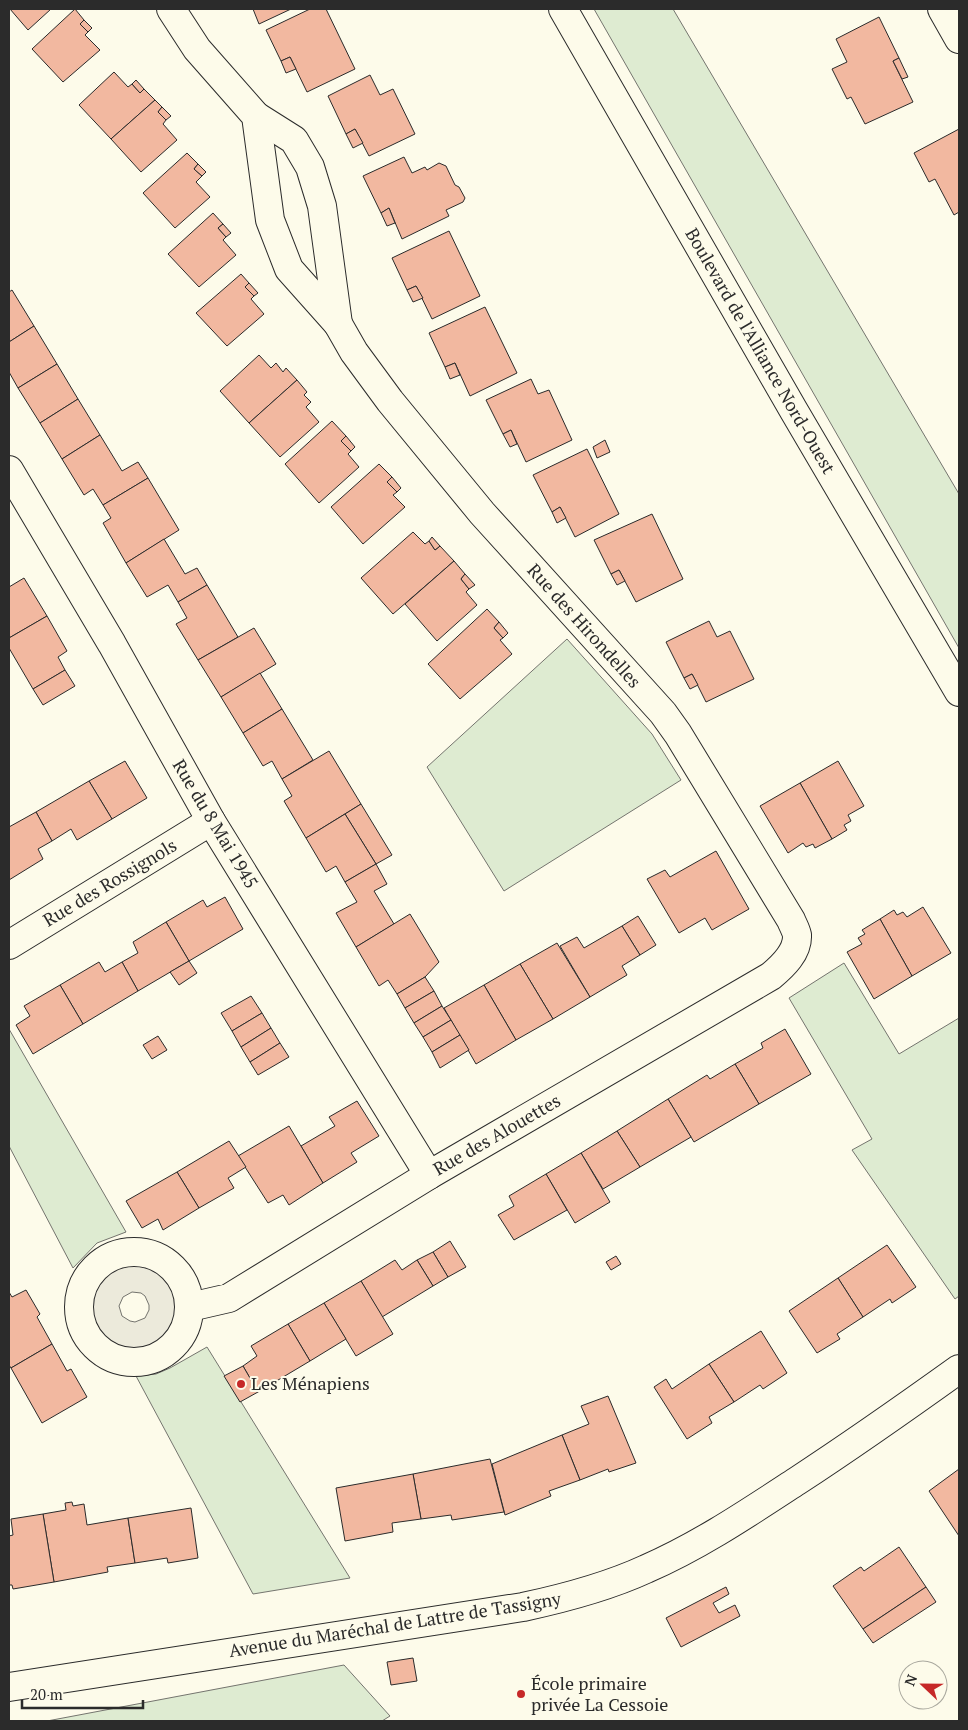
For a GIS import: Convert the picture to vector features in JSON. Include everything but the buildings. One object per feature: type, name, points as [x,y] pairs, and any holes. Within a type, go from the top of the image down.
[{"type":"street","name":"Rue des Hirondelles","points":[[170,9],[197,49],[256,116],[294,140],[310,167],[322,206],[338,324]]},
{"type":"street","name":"Boulevard de l'Alliance Nord-Ouest","points":[[563,9],[784,394],[959,692]]},
{"type":"street","points":[[942,9],[959,39]]},
{"type":"street","name":"Rue des Hirondelles","points":[[256,116],[270,220],[289,269],[338,324],[354,352],[390,401],[482,513],[668,720],[791,920],[797,935],[795,948]]},
{"type":"street","name":"Rue du 8 Mai 1945","points":[[9,470],[112,644],[211,821],[430,1174]]},
{"type":"street","name":"Rue des Rossignols","points":[[9,945],[211,821]]},
{"type":"street","name":"Rue des Alouettes","points":[[190,1307],[229,1298],[430,1174],[771,976],[784,966],[795,948]]},
{"type":"street","points":[[126,1252],[145,1252],[163,1259],[178,1271],[187,1288],[190,1307],[187,1325],[178,1342],[164,1354],[148,1361],[130,1363],[112,1358],[97,1349],[86,1335],[80,1319],[79,1301],[83,1284],[94,1269],[108,1258],[126,1252]]},
{"type":"street","name":"Avenue du Maréchal de Lattre de Tassigny","points":[[9,1687],[522,1606],[561,1599],[608,1584],[646,1569],[743,1516],[886,1422],[959,1369]]},
{"type":"green space","points":[[594,9],[673,9],[959,494],[959,648]]},
{"type":"green space","points":[[567,639],[652,734],[681,780],[504,891],[427,767]]},
{"type":"green space","points":[[844,963],[899,1054],[959,1018],[959,1296],[955,1299],[852,1150],[872,1139],[789,998]]},
{"type":"green space","points":[[9,1029],[126,1232],[97,1243],[73,1268],[9,1146]]},
{"type":"green space","points":[[207,1347],[350,1578],[253,1594],[136,1376],[156,1374]]},
{"type":"green space","points":[[344,1665],[390,1716],[382,1721],[47,1721]]},
{"type":"shaded area","points":[[125,1252],[145,1252],[163,1259],[177,1271],[187,1288],[190,1307],[187,1325],[178,1342],[164,1354],[148,1361],[129,1363],[112,1358],[97,1349],[86,1335],[80,1319],[79,1301],[83,1284],[94,1269],[108,1258]],"holes":[[[132,1292],[141,1293],[145,1296],[149,1310],[145,1318],[135,1322],[130,1321],[122,1316],[119,1306],[123,1297]]]},
{"type":"place","name":"Les Ménapiens","points":[[241,1384]]},
{"type":"place","name":"École primaire privée La Cessoie","points":[[521,1694]]}]
